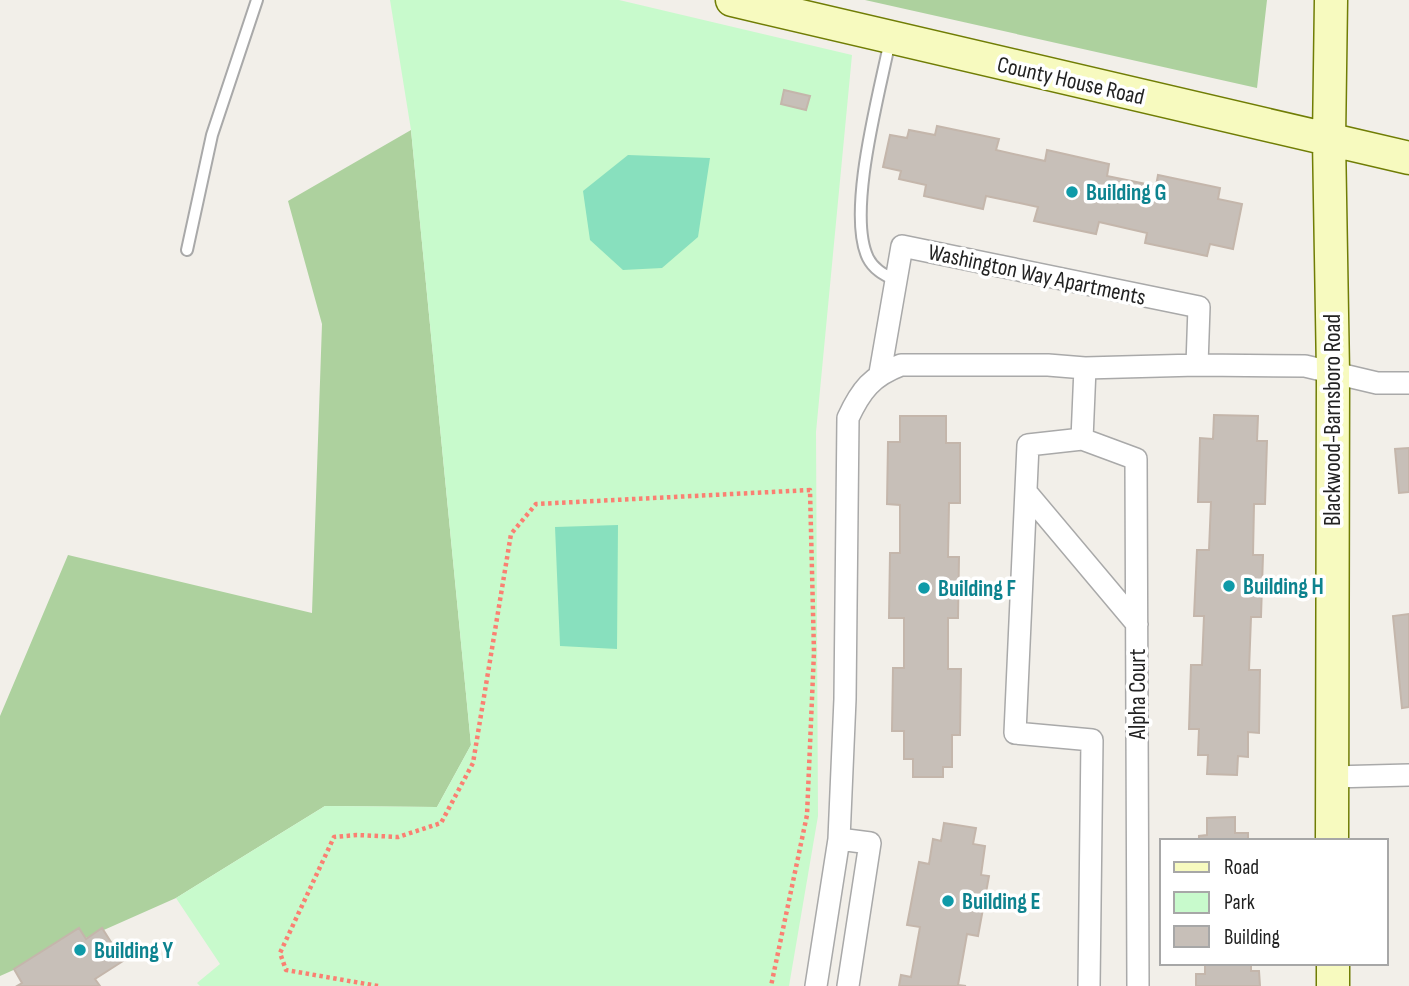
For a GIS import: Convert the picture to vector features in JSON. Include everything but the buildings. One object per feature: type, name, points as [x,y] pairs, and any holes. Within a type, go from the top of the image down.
[{"type":"main road","name":"County House Road","points":[[732,0],[1409,158]]},
{"type":"main road","name":"Blackwood-Barnsboro Road","points":[[1331,0],[1329,139],[1333,373],[1332,839]]},
{"type":"main road","points":[[1333,965],[1333,986]]},
{"type":"street","name":"Washington Way Apartments","points":[[816,986],[839,839],[846,686],[848,418],[864,388],[880,373],[902,246],[1199,307],[1197,365]]},
{"type":"street","points":[[880,373],[901,365],[1048,365],[1085,368],[1306,366],[1377,383],[1409,383]]},
{"type":"street","points":[[1085,368],[1083,439],[1028,444],[1015,733],[1092,740],[1089,986]]},
{"type":"street","name":"Alpha Court","points":[[1083,439],[1136,459],[1138,986]]},
{"type":"street","points":[[1026,492],[1136,624]]},
{"type":"street","points":[[1332,777],[1409,775]]},
{"type":"street","points":[[839,839],[870,843],[848,986]]},
{"type":"lane","points":[[187,250],[212,135],[257,0]]},
{"type":"lane","points":[[891,38],[862,184],[859,218],[863,244],[875,270],[896,281]]},
{"type":"path","points":[[378,986],[286,970],[280,953],[334,837],[398,837],[441,823],[472,763],[512,534],[536,504],[810,491],[814,652],[807,815],[771,986]]},
{"type":"green space","points":[[390,0],[619,0],[852,55],[816,432],[818,816],[789,986],[200,986],[197,983],[220,964],[176,898],[325,806],[437,807],[471,745],[411,130]]},
{"type":"green space","points":[[865,0],[1267,0],[1257,88]]},
{"type":"green space","points":[[411,130],[471,745],[437,807],[325,806],[176,898],[0,976],[0,716],[68,555],[312,613],[322,324],[288,201]]},
{"type":"green space","points":[[628,155],[710,158],[698,237],[662,268],[623,270],[590,240],[583,191]]},
{"type":"green space","points":[[618,525],[617,649],[560,646],[555,527]]},
{"type":"place","name":"Building G","points":[[1072,192]]},
{"type":"place","name":"Building H","points":[[1229,586]]},
{"type":"place","name":"Building F","points":[[924,588]]},
{"type":"place","name":"Building E","points":[[948,901]]},
{"type":"place","name":"Building Y","points":[[80,950]]}]
